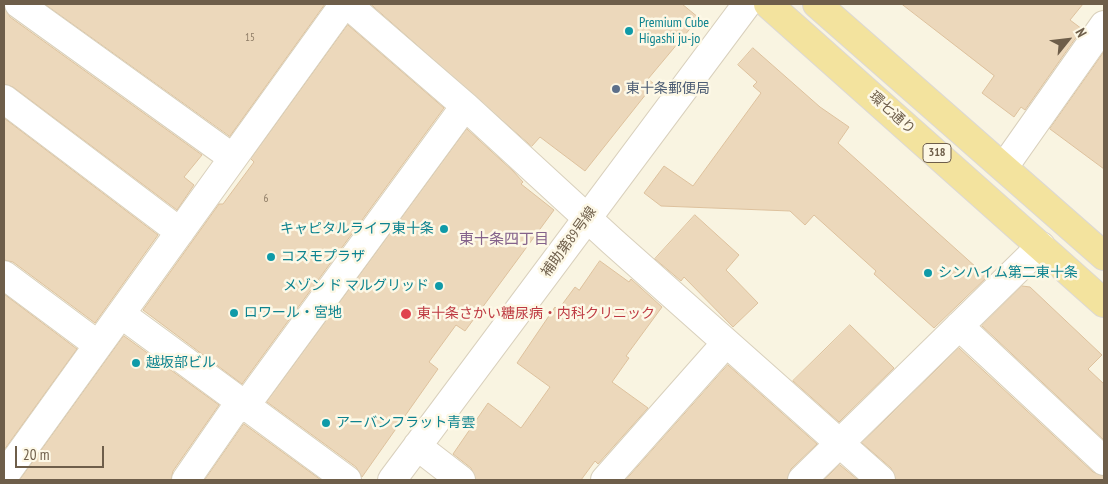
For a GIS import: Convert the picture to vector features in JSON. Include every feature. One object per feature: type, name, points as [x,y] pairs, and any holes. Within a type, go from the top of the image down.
[{"type":"main road","name":"環七通り","points":[[768,4],[1104,303]]},
{"type":"main road","name":"318","points":[[817,4],[1104,256]]},
{"type":"street","points":[[19,4],[233,158]]},
{"type":"street","points":[[4,476],[346,4],[465,106],[726,343],[881,480]]},
{"type":"street","name":"補助第89号線","points":[[392,480],[747,4]]},
{"type":"street","points":[[1004,167],[1104,25]]},
{"type":"street","points":[[4,100],[180,232]]},
{"type":"street","points":[[186,480],[233,412],[246,405],[465,106]]},
{"type":"street","points":[[802,480],[1041,246]]},
{"type":"street","points":[[4,275],[98,345]]},
{"type":"street","points":[[121,314],[347,480]]},
{"type":"street","points":[[959,326],[1104,461]]},
{"type":"street","points":[[605,480],[726,343]]},
{"type":"street","points":[[417,446],[461,480]]},
{"type":"building","points":[[45,4],[325,4],[230,136]]},
{"type":"building","points":[[371,4],[682,4],[699,18],[648,79],[654,84],[585,171],[540,137],[532,146]]},
{"type":"building","points":[[902,4],[1083,4],[1070,20],[1082,29],[1025,110],[1021,107],[1014,117],[982,93],[994,76]]},
{"type":"building","points":[[4,5],[10,17],[202,155],[184,177],[194,185],[177,210],[13,87],[4,84]]},
{"type":"building","points":[[348,25],[444,108],[242,384],[143,310],[219,204],[223,204],[254,162],[251,159]]},
{"type":"building","points":[[753,48],[820,107],[849,127],[838,143],[987,277],[934,328],[874,274],[876,271],[814,215],[805,225],[790,211],[661,206],[644,193],[664,166],[693,186],[761,93],[753,86],[757,82],[738,65]]},
{"type":"building","points":[[1104,52],[1104,169],[1050,129]]},
{"type":"building","points":[[4,118],[158,235],[95,323],[13,262],[4,260]]},
{"type":"building","points":[[467,129],[513,171],[523,182],[521,184],[554,210],[465,331],[456,325],[429,362],[438,369],[362,477],[356,467],[267,402]]},
{"type":"building","points":[[695,215],[739,255],[726,270],[758,303],[733,327],[684,277],[681,281],[655,259]]},
{"type":"building","points":[[600,261],[629,282],[631,279],[662,307],[626,356],[629,358],[612,382],[648,408],[598,464],[595,461],[581,480],[476,480],[471,468],[453,454],[488,403],[521,428],[550,387],[517,363],[555,307],[558,310],[575,287],[579,290]]},
{"type":"building","points":[[1022,286],[1030,287],[1102,355],[1088,369],[1104,384],[1104,440],[982,326]]},
{"type":"building","points":[[4,294],[77,349],[4,450]]},
{"type":"building","points":[[850,325],[894,368],[839,422],[793,381]]},
{"type":"building","points":[[124,336],[219,405],[173,471],[171,480],[20,480]]},
{"type":"building","points":[[959,348],[1093,472],[1104,476],[1104,480],[896,480],[891,468],[862,443]]},
{"type":"building","points":[[728,365],[817,444],[791,469],[787,480],[626,480]]},
{"type":"building","points":[[244,424],[321,480],[205,480]]},
{"type":"building","points":[[840,465],[858,480],[824,480]]},
{"type":"place","name":"Premium Cube Higashi ju-jo","points":[[629,31]]},
{"type":"place","name":"東十条郵便局","points":[[616,89]]},
{"type":"place","name":"キャピタルライフ東十条","points":[[444,229]]},
{"type":"place","name":"コスモプラザ","points":[[271,257]]},
{"type":"place","name":"シンハイム第二東十条","points":[[928,273]]},
{"type":"place","name":"メゾン ド マルグリッド","points":[[439,286]]},
{"type":"place","name":"ロワール・宮地","points":[[234,313]]},
{"type":"place","name":"東十条さかい糖尿病・内科クリニック","points":[[406,314]]},
{"type":"place","name":"越坂部ビル","points":[[136,363]]},
{"type":"place","name":"アーバンフラット青雲","points":[[326,423]]},
{"type":"district","name":"東十条四丁目","points":[[504,240]]}]
